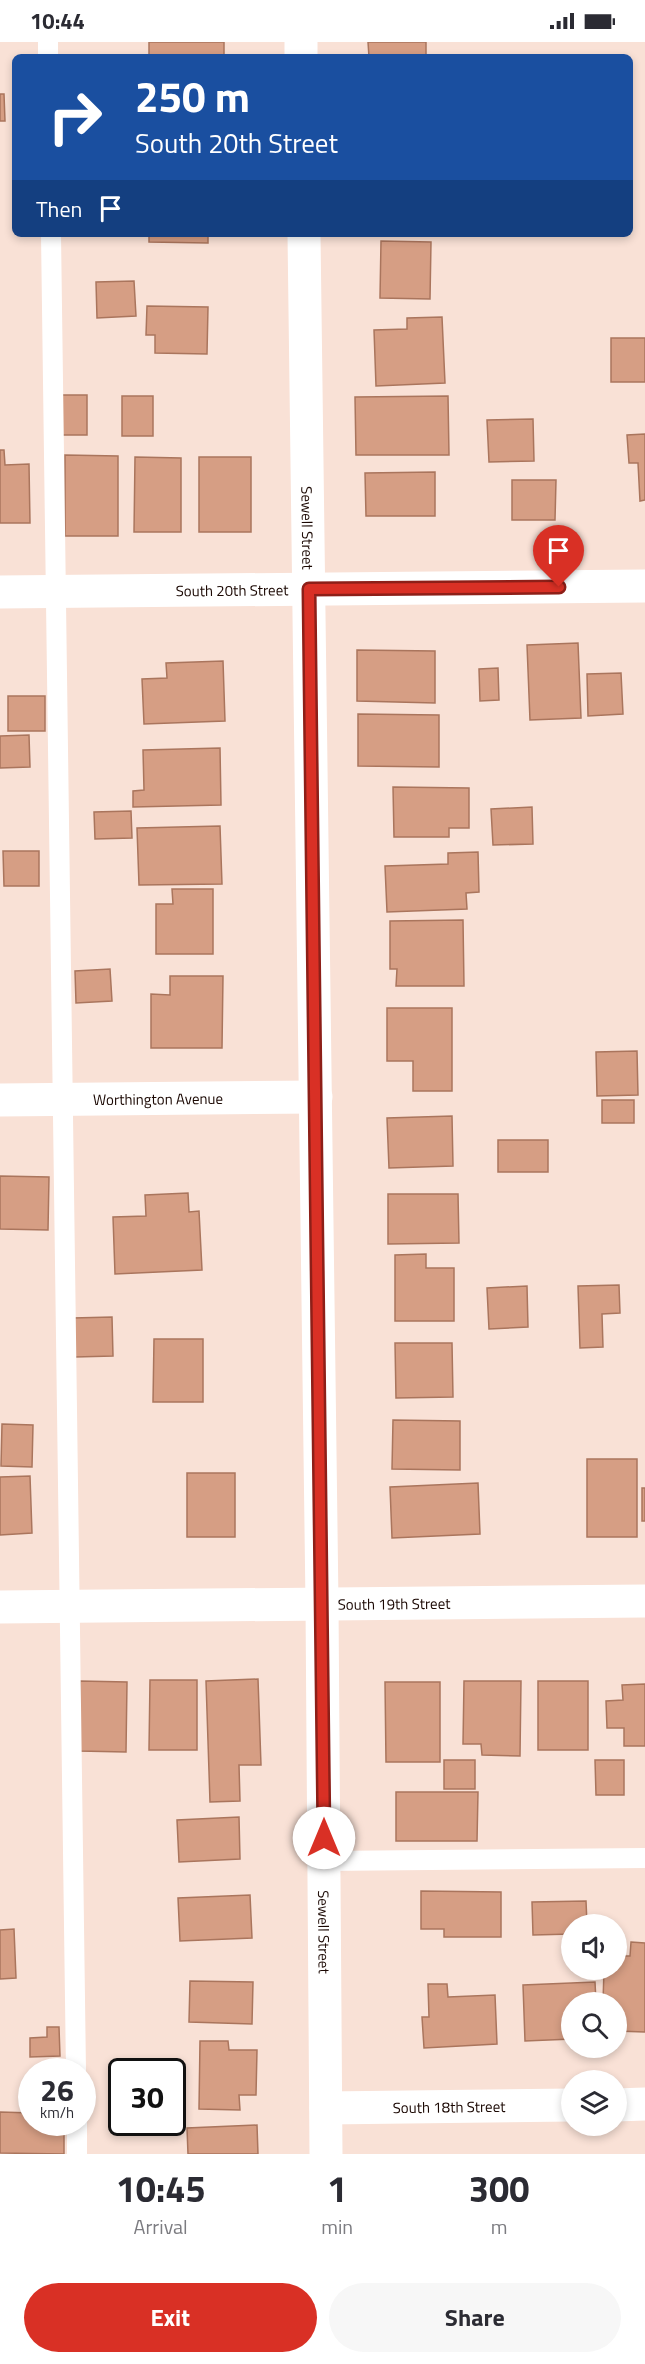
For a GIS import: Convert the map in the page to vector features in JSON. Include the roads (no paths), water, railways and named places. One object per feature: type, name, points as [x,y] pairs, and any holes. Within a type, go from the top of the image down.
[{"type":"street","name":"Sewell Street","points":[[303,237],[316,1097],[326,2154]]},
{"type":"street","name":"South 20th Street","points":[[0,592],[645,586]]},
{"type":"street","name":"Worthington Avenue","points":[[0,1100],[316,1097]]},
{"type":"street","name":"South 19th Street","points":[[0,1607],[645,1601]]},
{"type":"street","points":[[627,2104],[645,2104]]},
{"type":"street","name":"South 18th Street","points":[[326,2108],[561,2105]]},
{"type":"lane","points":[[51,237],[58,591],[62,1100],[76,2058]]},
{"type":"lane","points":[[324,1861],[645,1858]]},
{"type":"lane","points":[[77,2136],[77,2154]]}]
